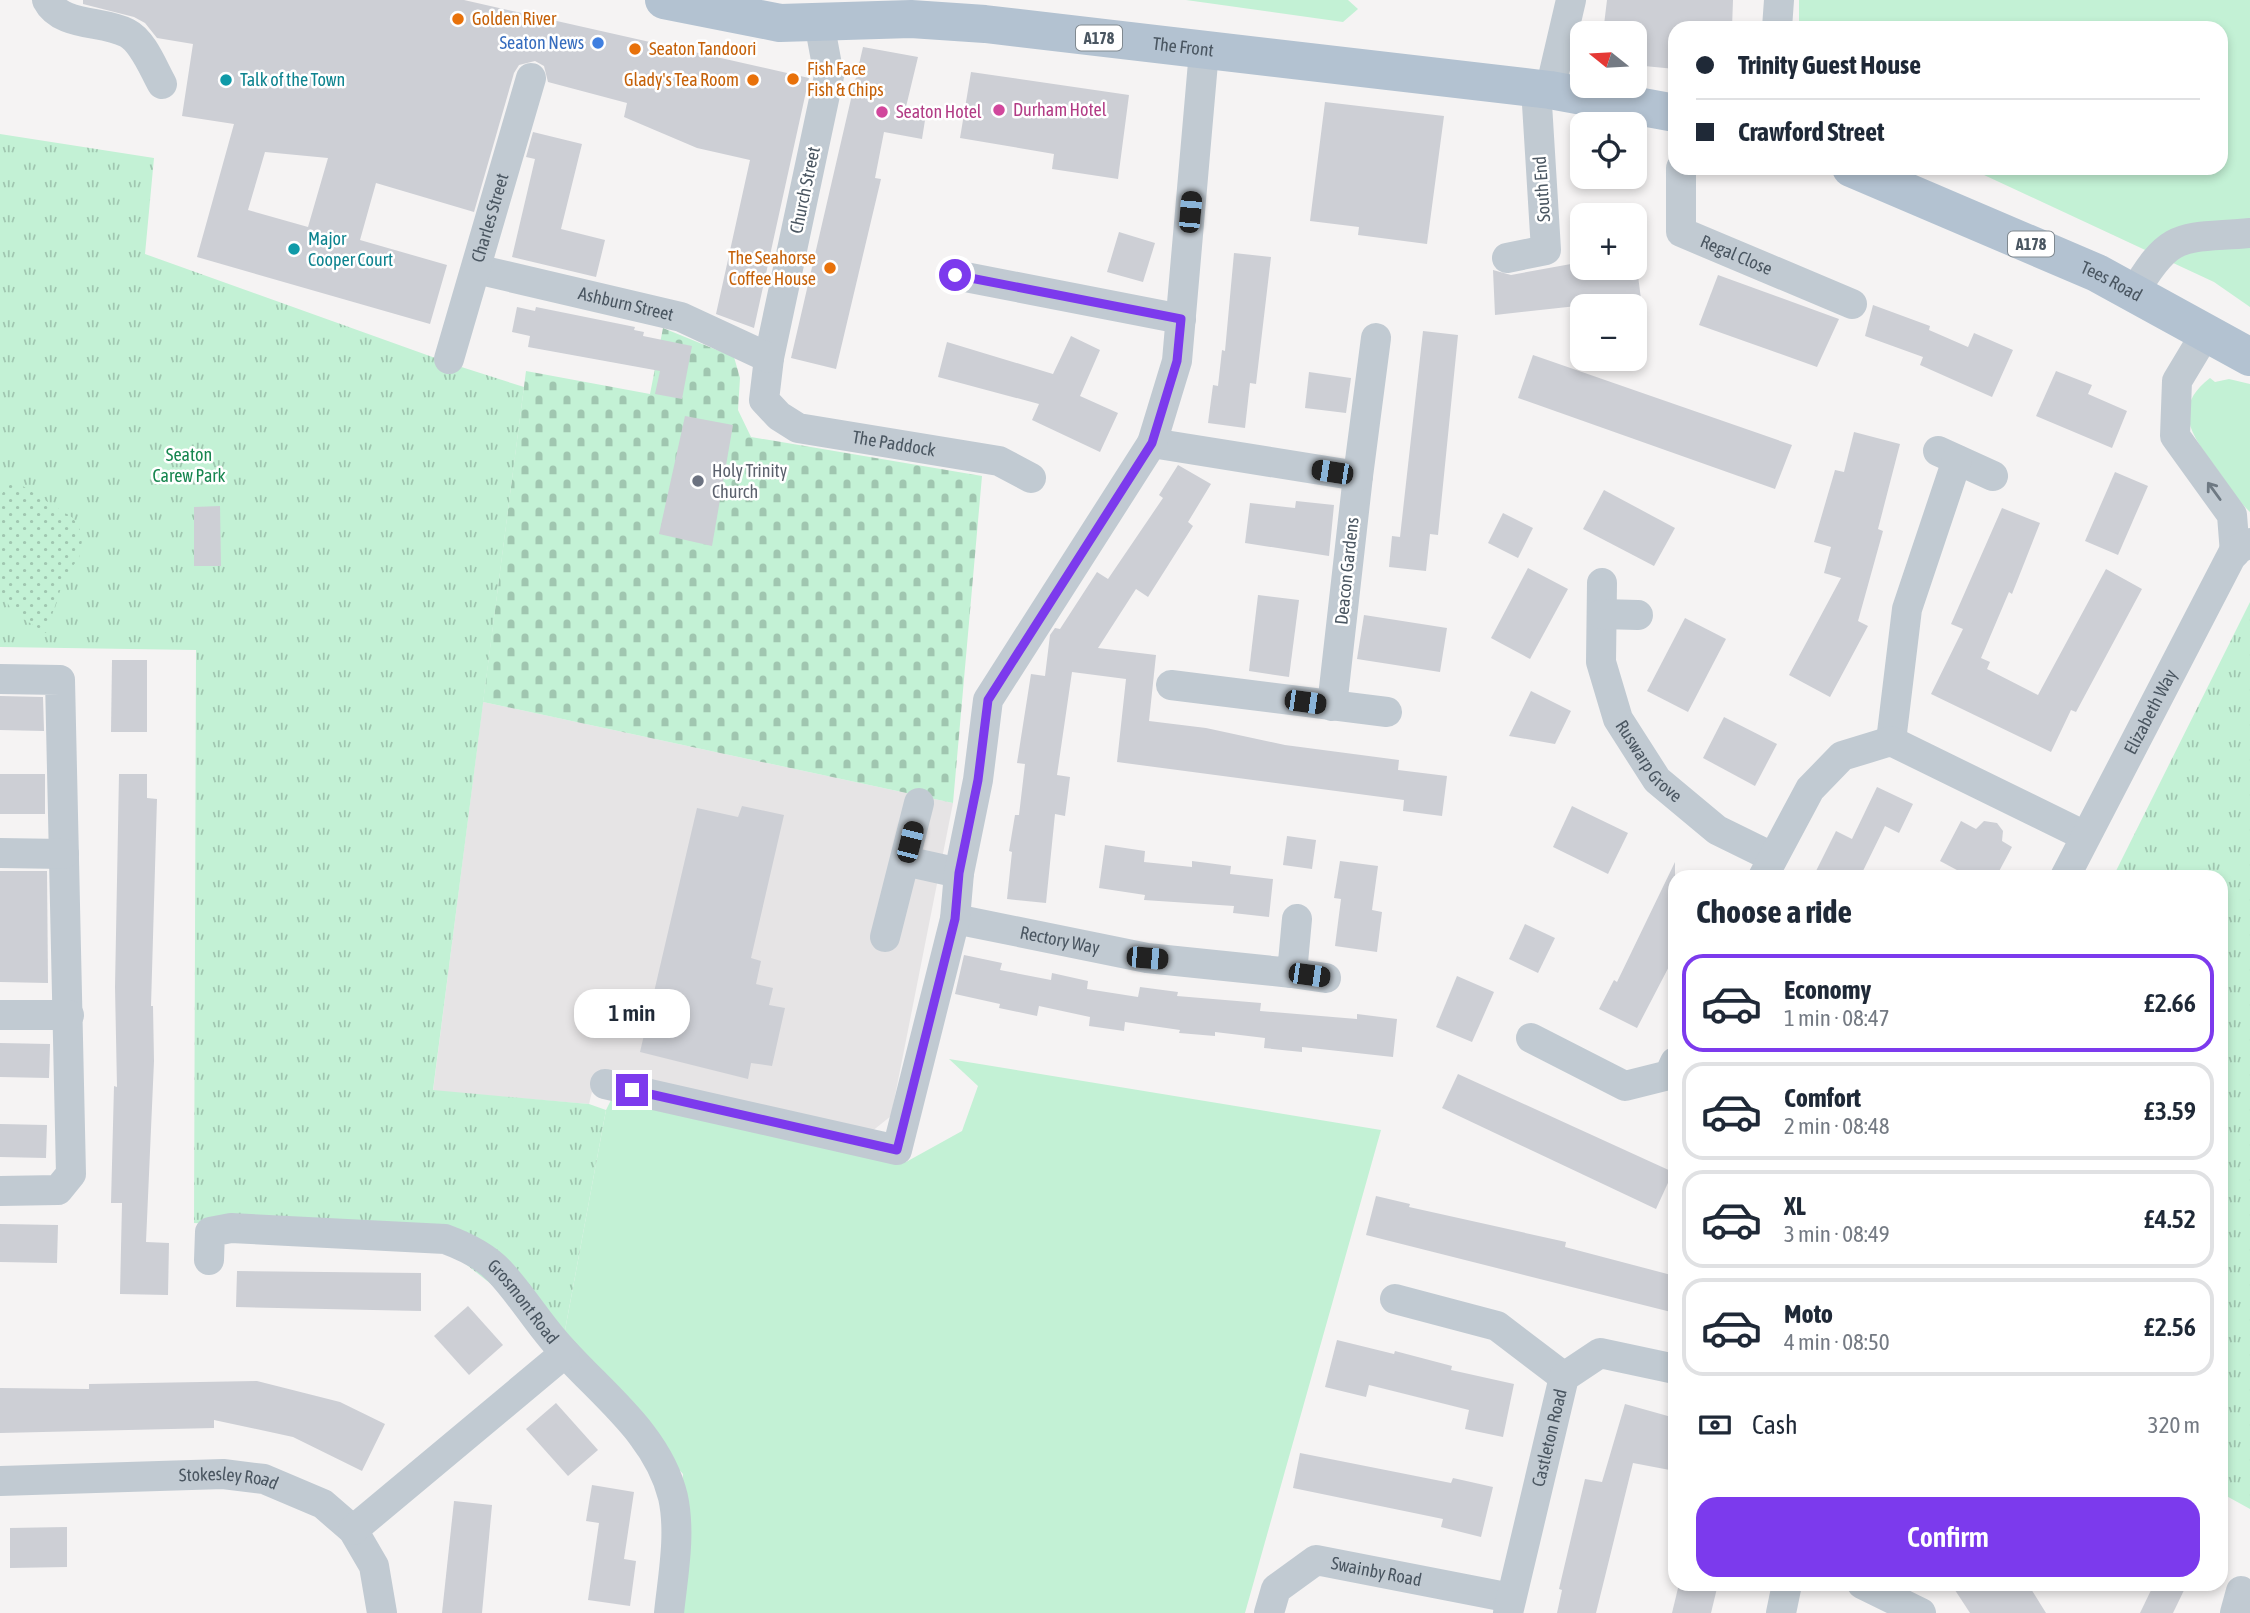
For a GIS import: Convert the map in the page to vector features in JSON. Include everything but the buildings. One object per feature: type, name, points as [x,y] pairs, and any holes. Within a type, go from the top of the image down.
[{"type":"main road","name":"The Front","points":[[664,0],[780,23],[834,14],[985,24],[1543,89]]},
{"type":"main road","name":"A178","points":[[1543,89],[1668,112]]},
{"type":"main road","name":"Tees Road","points":[[1868,175],[1967,215],[2134,293],[2250,357]]},
{"type":"street","points":[[47,0],[58,15],[128,33],[144,52],[162,83]]},
{"type":"street","points":[[1543,89],[1571,0]]},
{"type":"street","points":[[1778,21],[1779,0]]},
{"type":"street","name":"Church Street","points":[[764,400],[769,358],[829,76],[834,14]]},
{"type":"street","points":[[605,1084],[897,1150],[955,919],[959,873],[978,780],[988,700],[1152,443],[1177,361],[1204,51]]},
{"type":"street","name":"Charles Street","points":[[449,359],[531,78]]},
{"type":"street","name":"South End","points":[[1507,258],[1546,250],[1543,89]]},
{"type":"street","name":"Regal Close","points":[[1681,175],[1681,232],[1852,304]]},
{"type":"street","points":[[2134,293],[2151,262],[2179,239],[2250,233]]},
{"type":"street","name":"Ashburn Street","points":[[476,269],[681,317],[769,358]]},
{"type":"street","points":[[955,275],[1181,319]]},
{"type":"street","name":"Elizabeth Way","points":[[2068,870],[2243,548],[2232,515],[2175,436],[2178,381],[2207,331]]},
{"type":"street","name":"Deacon Gardens","points":[[1332,706],[1376,338]]},
{"type":"street","name":"The Paddock","points":[[764,400],[779,416],[798,428],[999,461],[1031,478]]},
{"type":"street","points":[[1152,443],[1358,476]]},
{"type":"street","points":[[1993,476],[1948,456],[1908,609],[1891,741],[2085,836]]},
{"type":"street","name":"Ruswarp Grove","points":[[1602,583],[1601,662],[1618,719],[1657,780],[1717,830],[1768,867],[1810,789],[1842,757],[1891,741]]},
{"type":"street","points":[[1602,614],[1638,615]]},
{"type":"street","points":[[0,679],[60,680],[71,1174],[58,1191],[0,1191]]},
{"type":"street","points":[[1171,685],[1387,712]]},
{"type":"street","points":[[885,937],[919,803]]},
{"type":"street","points":[[0,853],[64,854]]},
{"type":"street","points":[[905,861],[959,873]]},
{"type":"street","name":"Rectory Way","points":[[955,919],[1147,958],[1292,972],[1326,978]]},
{"type":"street","points":[[1292,972],[1297,919]]},
{"type":"street","points":[[0,1015],[69,1015]]},
{"type":"street","points":[[1531,1038],[1625,1086],[1668,1075]]},
{"type":"street","name":"Grosmont Road","points":[[209,1260],[209,1232],[231,1228],[445,1239],[466,1247],[498,1270],[565,1353],[643,1436],[661,1467],[673,1496],[677,1535],[669,1613]]},
{"type":"street","points":[[1395,1299],[1497,1326],[1564,1377]]},
{"type":"street","points":[[353,1530],[565,1353]]},
{"type":"street","name":"Castleton Road","points":[[1510,1605],[1564,1377],[1600,1353],[1668,1368]]},
{"type":"street","name":"Stokesley Road","points":[[0,1481],[223,1474],[264,1479],[323,1504],[353,1530],[374,1566],[382,1613]]},
{"type":"street","name":"Swainby Road","points":[[1269,1613],[1276,1589],[1316,1560],[1510,1605]]},
{"type":"street","points":[[1781,1613],[1786,1591]]},
{"type":"street","points":[[1875,1591],[1921,1613]]},
{"type":"shaded area","points":[[483,702],[953,803],[891,1116],[871,1132],[597,1071],[589,1104],[433,1091]]},
{"type":"green space","points":[[1186,0],[1348,0],[1358,9],[1343,22]]},
{"type":"green space","points":[[1799,0],[2250,0],[2250,307],[2214,282],[1984,175],[2228,175],[2228,21],[1799,21]]},
{"type":"green space","name":"Seaton Carew Park","points":[[0,134],[154,158],[145,254],[452,364],[524,387],[433,1090],[589,1104],[606,1110],[563,1341],[429,1235],[194,1223],[196,650],[0,647]]},
{"type":"green space","points":[[663,328],[734,357],[740,378],[738,410],[751,437],[982,476],[953,803],[483,702],[526,371],[650,394]]},
{"type":"green space","points":[[2210,378],[2215,382],[2229,379],[2250,384],[2250,512],[2202,448],[2190,425],[2190,402],[2197,390]]},
{"type":"green space","points":[[10,478],[73,518],[83,535],[79,558],[65,576],[46,633],[14,613],[0,592],[0,498]]},
{"type":"green space","points":[[2250,602],[2250,1509],[2228,1497],[2228,870],[2116,870]]},
{"type":"green space","points":[[949,1059],[1381,1130],[1245,1613],[677,1613],[683,1474],[563,1341],[606,1110],[612,1098],[906,1162],[962,1131],[978,1086]]},
{"type":"place","name":"Golden River","points":[[458,19]]},
{"type":"place","name":"Seaton News","points":[[598,43]]},
{"type":"place","name":"Seaton Tandoori","points":[[635,49]]},
{"type":"place","name":"Fish Face Fish & Chips","points":[[793,79]]},
{"type":"place","name":"Talk of the Town","points":[[226,80]]},
{"type":"place","name":"Glady's Tea Room","points":[[753,80]]},
{"type":"place","name":"Durham Hotel","points":[[999,110]]},
{"type":"place","name":"Seaton Hotel","points":[[882,112]]},
{"type":"place","name":"Major Cooper Court","points":[[294,249]]},
{"type":"place","name":"The Seahorse Coffee House","points":[[830,268]]},
{"type":"place","name":"Holy Trinity Church","points":[[698,481]]},
{"type":"route","points":[[632,1090],[897,1150],[955,919],[959,873],[978,780],[988,700],[1152,443],[1177,361],[1181,319],[955,275]]}]
